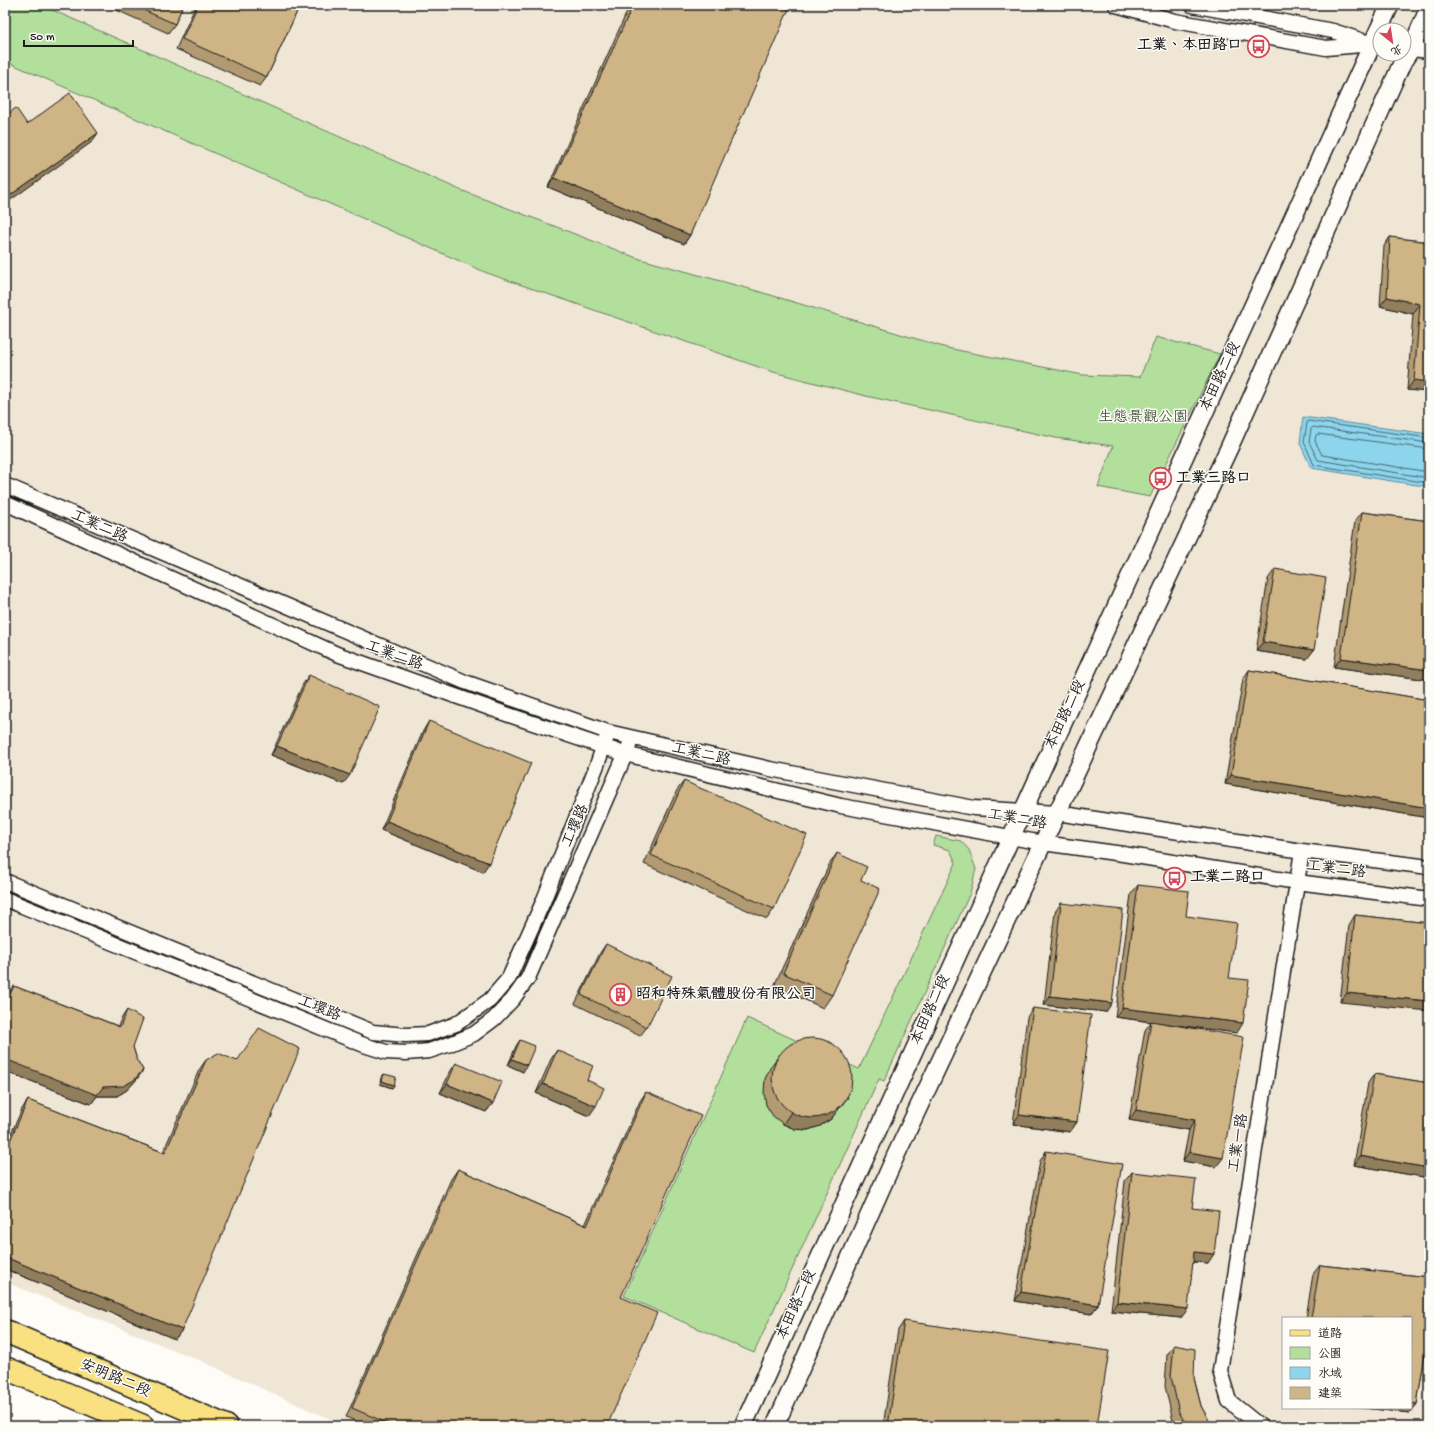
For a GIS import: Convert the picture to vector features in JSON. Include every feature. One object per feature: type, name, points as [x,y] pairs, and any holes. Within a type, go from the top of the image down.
[{"type":"main road","name":"安明路二段","points":[[5,1331],[226,1426]]},
{"type":"main road","points":[[5,1368],[143,1426]]},
{"type":"street","points":[[1116,5],[1164,11],[1326,48],[1372,44]]},
{"type":"street","points":[[1192,5],[1333,31],[1372,43]]},
{"type":"street","name":"本田路二段","points":[[1384,22],[1390,5]]},
{"type":"street","name":"本田路二段","points":[[1412,39],[1429,8]]},
{"type":"street","points":[[1412,49],[1429,51]]},
{"type":"street","name":"本田路二段","points":[[743,1426],[1010,837],[1372,53]]},
{"type":"street","name":"本田路二段","points":[[775,1426],[896,1155],[1228,448],[1403,62]]},
{"type":"street","name":"工業二路","points":[[5,484],[465,682],[608,732],[776,770],[974,808],[1057,813],[1302,852],[1429,867]]},
{"type":"street","points":[[24,512],[33,496]]},
{"type":"street","name":"工業二路","points":[[5,503],[344,657],[509,716],[625,754],[842,806],[1043,843],[1123,854],[1297,882],[1429,899]]},
{"type":"street","points":[[109,550],[117,533]]},
{"type":"street","points":[[182,584],[192,565]]},
{"type":"street","points":[[293,634],[304,613]]},
{"type":"street","name":"工環路","points":[[5,881],[373,1032],[406,1035],[428,1034],[456,1024],[490,1000],[509,978],[535,921],[597,765],[608,732]]},
{"type":"street","name":"工環路","points":[[5,899],[364,1045],[386,1052],[406,1053],[429,1051],[474,1034],[494,1019],[513,999],[528,978],[632,738]]},
{"type":"street","points":[[770,789],[776,770]]},
{"type":"street","name":"工業一路","points":[[1260,1426],[1229,1401],[1220,1371],[1302,852]]},
{"type":"street","points":[[94,935],[100,920]]},
{"type":"street","points":[[535,921],[550,928]]},
{"type":"street","points":[[160,962],[167,948]]},
{"type":"street","points":[[221,987],[227,972]]},
{"type":"street","points":[[406,1035],[406,1053]]},
{"type":"shaded area","points":[[5,5],[1429,5],[1429,1426],[345,1426],[199,1360],[5,1282]]},
{"type":"green space","name":"生態景觀公園","points":[[5,5],[41,5],[458,189],[637,258],[757,291],[947,348],[1083,375],[1140,377],[1156,337],[1220,354],[1150,497],[1098,487],[1113,446],[1056,438],[866,396],[773,372],[487,273],[5,61]]},
{"type":"green space","points":[[936,836],[961,841],[969,850],[976,869],[970,893],[884,1081],[879,1079],[754,1353],[624,1296],[747,1018],[859,1069],[956,863],[950,850],[933,845]]},
{"type":"water","points":[[1303,417],[1429,434],[1429,487],[1311,468],[1300,443]]},
{"type":"building","points":[[132,5],[183,5],[175,24]]},
{"type":"building","points":[[198,5],[300,5],[267,77],[182,39]]},
{"type":"building","points":[[633,5],[781,5],[789,9],[690,235],[554,178]]},
{"type":"building","points":[[70,93],[98,133],[5,199],[5,116],[16,108],[27,124]]},
{"type":"building","points":[[1390,237],[1429,242],[1429,382],[1414,380],[1420,304],[1387,297]]},
{"type":"building","points":[[1362,512],[1429,521],[1429,670],[1341,658]]},
{"type":"building","points":[[1275,569],[1326,578],[1314,650],[1263,642]]},
{"type":"building","points":[[1249,670],[1429,700],[1429,808],[1231,775]]},
{"type":"building","points":[[309,675],[380,707],[350,775],[277,746]]},
{"type":"building","points":[[429,721],[531,763],[489,863],[387,821]]},
{"type":"building","points":[[684,781],[807,835],[774,909],[651,855]]},
{"type":"building","points":[[837,853],[867,867],[861,880],[880,889],[832,995],[783,973]]},
{"type":"building","points":[[1138,885],[1189,891],[1186,916],[1237,923],[1229,978],[1249,980],[1243,1023],[1122,1008]]},
{"type":"building","points":[[1061,903],[1123,910],[1112,1003],[1050,996]]},
{"type":"building","points":[[1355,915],[1429,923],[1429,1001],[1347,993]]},
{"type":"building","name":"昭和特殊氣體股份有限公司","points":[[606,944],[672,976],[647,1027],[581,995]]},
{"type":"building","points":[[14,986],[120,1027],[127,1010],[143,1019],[133,1047],[137,1060],[143,1070],[134,1080],[123,1086],[103,1087],[97,1095],[5,1059],[5,1004]]},
{"type":"building","points":[[1033,1008],[1091,1015],[1077,1122],[1019,1115]]},
{"type":"building","points":[[1151,1021],[1244,1037],[1223,1158],[1189,1152],[1195,1120],[1136,1110]]},
{"type":"building","points":[[259,1028],[300,1049],[182,1330],[5,1257],[5,1152],[28,1100],[165,1153],[206,1060],[218,1053],[237,1061]]},
{"type":"building","points":[[812,1038],[827,1041],[840,1050],[849,1063],[852,1078],[849,1093],[840,1106],[827,1115],[812,1118],[797,1115],[784,1106],[775,1093],[772,1078],[775,1063],[784,1050],[797,1041]]},
{"type":"building","points":[[520,1040],[535,1046],[527,1065],[512,1059]]},
{"type":"building","points":[[557,1050],[593,1066],[587,1080],[604,1088],[596,1106],[543,1084]]},
{"type":"building","points":[[456,1063],[502,1082],[493,1103],[447,1084]]},
{"type":"building","points":[[384,1074],[396,1077],[394,1085],[382,1081]]},
{"type":"building","points":[[1374,1074],[1429,1083],[1429,1168],[1360,1156]]},
{"type":"building","points":[[646,1092],[701,1116],[621,1297],[657,1313],[607,1426],[394,1426],[352,1408],[458,1169],[587,1226]]},
{"type":"building","points":[[1046,1151],[1122,1164],[1098,1305],[1021,1292]]},
{"type":"building","points":[[1132,1172],[1196,1179],[1192,1208],[1219,1211],[1214,1254],[1194,1252],[1188,1309],[1117,1302]]},
{"type":"building","points":[[1320,1265],[1429,1277],[1429,1327],[1417,1404],[1412,1403],[1412,1317],[1311,1317]]},
{"type":"building","points":[[904,1321],[1109,1351],[1097,1426],[888,1426]]},
{"type":"building","points":[[1174,1345],[1195,1349],[1194,1378],[1201,1406],[1212,1426],[1187,1426],[1179,1412],[1171,1376]]},
{"type":"place","name":"工業、本田路口","points":[[1258,46]]},
{"type":"place","name":"工業三路口","points":[[1160,479]]},
{"type":"place","name":"工業二路口","points":[[1175,878]]},
{"type":"place","name":"昭和特殊氣體股份有限公司","points":[[620,995]]}]
